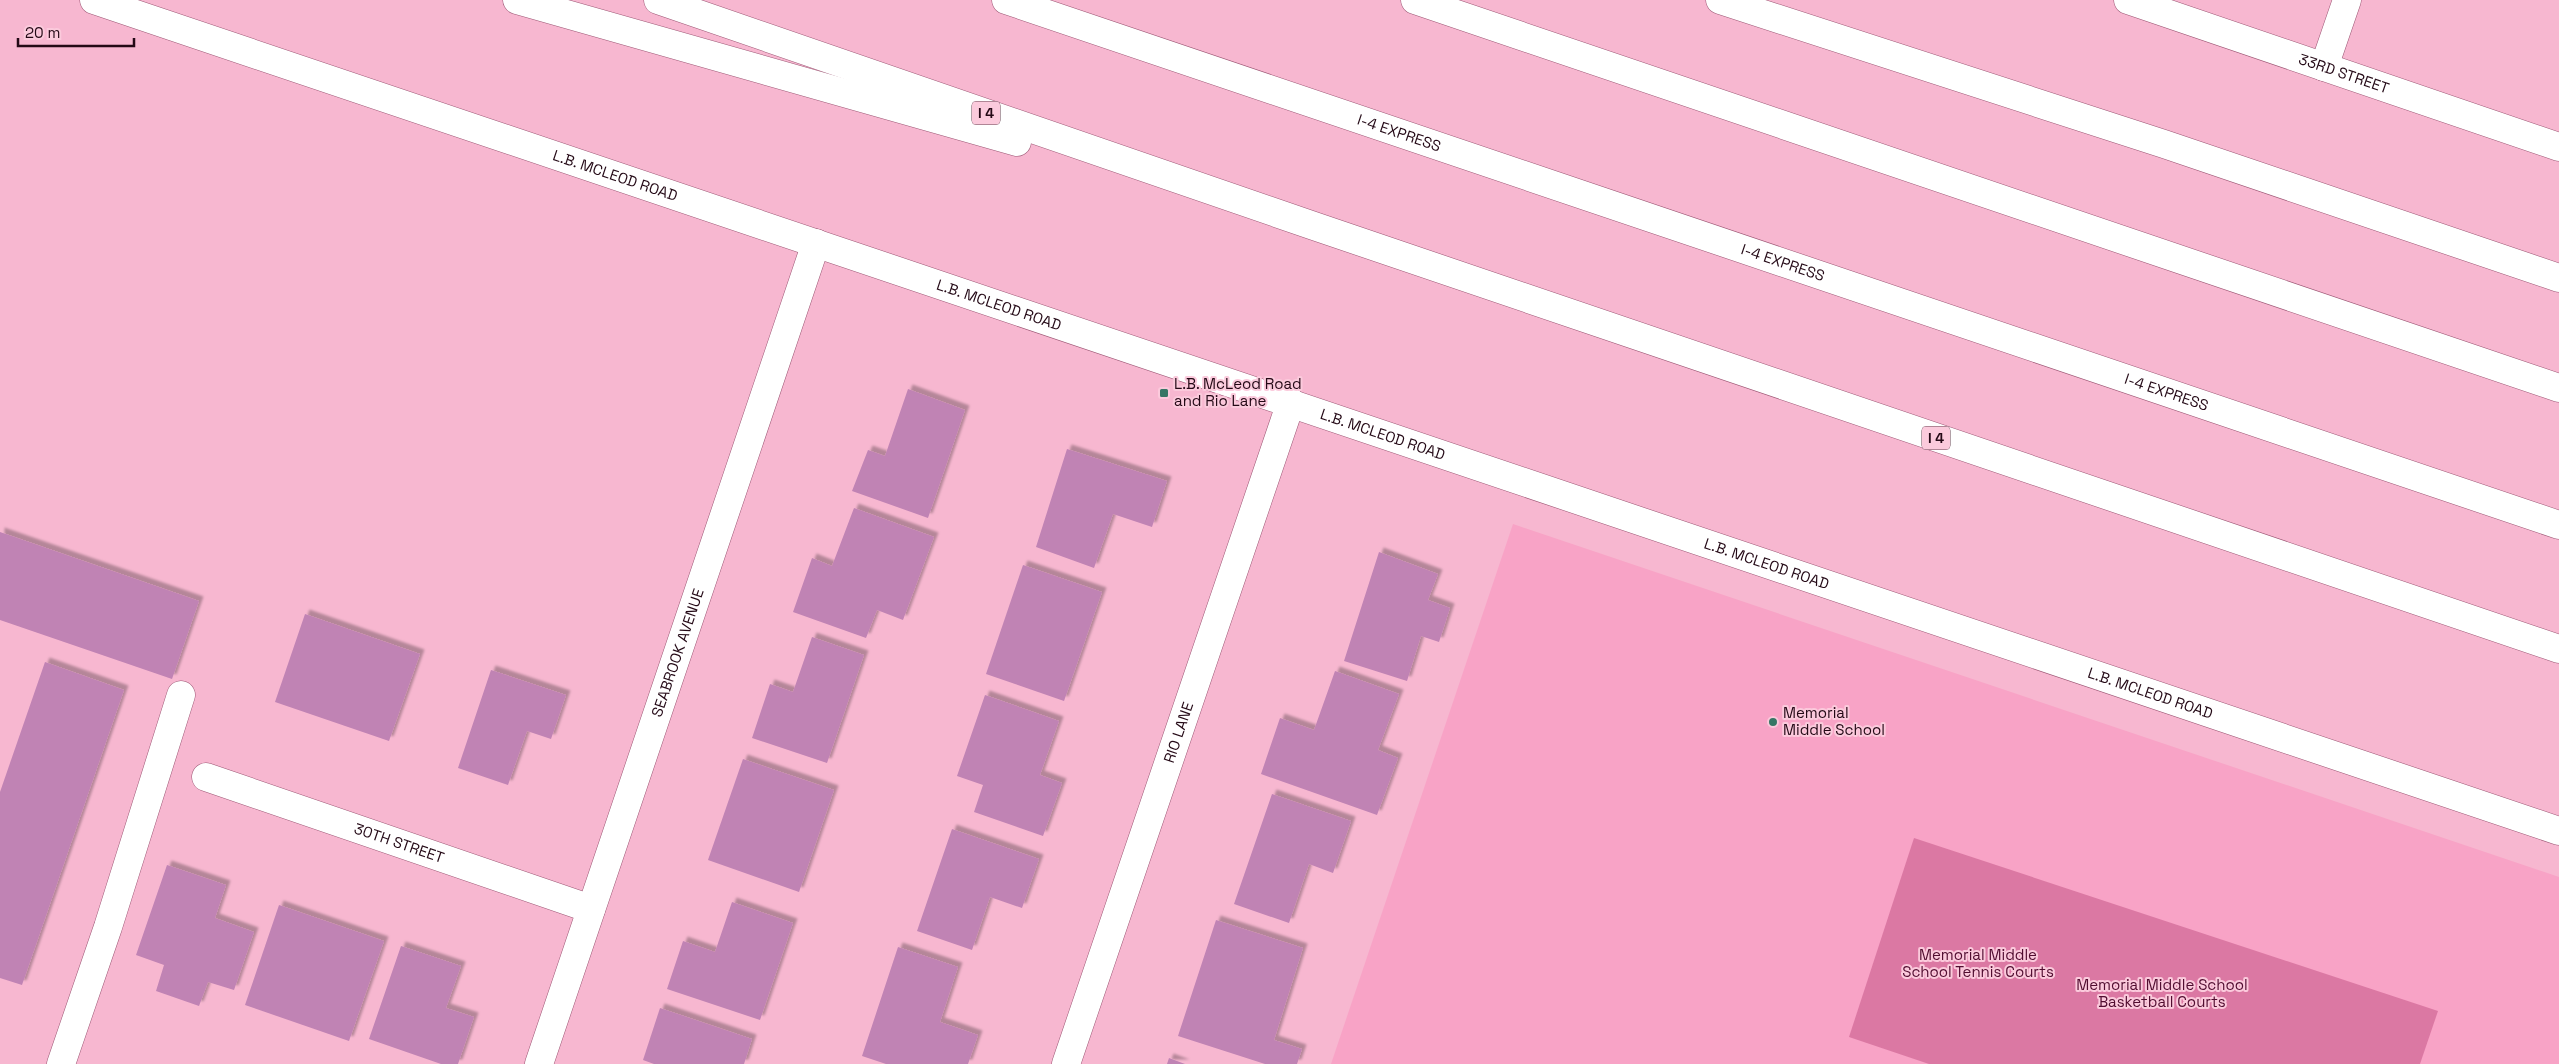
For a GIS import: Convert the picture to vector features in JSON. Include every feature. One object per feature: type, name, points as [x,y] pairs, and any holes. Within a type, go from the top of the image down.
[{"type":"main road","name":"L.B. MCLEOD ROAD","points":[[94,0],[2559,831]]},
{"type":"main road","points":[[517,0],[1314,226]]},
{"type":"main road","name":"I 4","points":[[658,0],[1314,226],[2559,649]]},
{"type":"main road","name":"I-4 EXPRESS","points":[[1006,0],[2559,525]]},
{"type":"main road","points":[[1415,0],[2559,388]]},
{"type":"main road","points":[[1720,0],[2164,144],[2559,278]]},
{"type":"main road","name":"33RD STREET","points":[[2128,0],[2559,147]]},
{"type":"main road","points":[[2324,66],[2347,0]]},
{"type":"main road","name":"SEABROOK AVENUE","points":[[539,1064],[816,243]]},
{"type":"main road","name":"RIO LANE","points":[[1066,1064],[1291,402]]},
{"type":"main road","points":[[61,1064],[108,927],[181,695]]},
{"type":"main road","name":"30TH STREET","points":[[206,777],[591,909]]},
{"type":"shaded area","name":"Memorial Middle School","points":[[1513,524],[2559,877],[2559,1064],[1331,1064]]},
{"type":"green space","points":[[1914,838],[2438,1011],[2420,1064],[1929,1064],[1849,1037]]},
{"type":"building","points":[[908,389],[965,410],[928,518],[852,491],[868,450],[885,456]]},
{"type":"building","points":[[1067,449],[1167,481],[1152,527],[1113,514],[1094,568],[1036,547]]},
{"type":"building","points":[[854,508],[934,537],[903,620],[877,610],[866,638],[793,612],[812,558],[832,566]]},
{"type":"building","points":[[0,532],[199,601],[172,679],[0,620]]},
{"type":"building","points":[[1379,552],[1438,574],[1428,600],[1450,608],[1439,642],[1421,636],[1407,681],[1344,661]]},
{"type":"building","points":[[1023,565],[1102,592],[1064,701],[986,674]]},
{"type":"building","points":[[305,614],[420,654],[389,741],[275,702]]},
{"type":"building","points":[[812,637],[864,655],[827,763],[752,738],[770,684],[793,692]]},
{"type":"building","points":[[45,662],[124,690],[22,985],[0,978],[0,792]]},
{"type":"building","points":[[491,670],[566,695],[551,739],[527,731],[508,785],[458,768]]},
{"type":"building","points":[[1335,671],[1399,694],[1378,750],[1398,758],[1377,815],[1261,774],[1280,718],[1314,730]]},
{"type":"building","points":[[985,695],[1059,721],[1040,775],[1062,783],[1043,836],[974,812],[983,785],[957,776]]},
{"type":"building","points":[[743,759],[834,790],[799,892],[708,860]]},
{"type":"building","points":[[1272,794],[1351,821],[1333,873],[1309,864],[1289,923],[1234,904]]},
{"type":"building","points":[[952,829],[1039,859],[1022,908],[990,897],[972,950],[917,931]]},
{"type":"building","points":[[167,865],[226,885],[215,918],[254,932],[234,990],[208,982],[199,1006],[156,991],[164,965],[136,955]]},
{"type":"building","points":[[732,902],[793,923],[760,1020],[667,989],[683,941],[715,952]]},
{"type":"building","points":[[279,905],[384,941],[349,1041],[245,1005]]},
{"type":"building","points":[[1216,920],[1303,948],[1274,1040],[1302,1049],[1297,1064],[1265,1064],[1178,1036]]},
{"type":"building","points":[[401,946],[461,966],[446,1008],[474,1017],[458,1064],[441,1064],[369,1039]]},
{"type":"building","points":[[898,947],[958,967],[940,1022],[978,1035],[968,1064],[886,1064],[862,1056]]},
{"type":"building","points":[[660,1008],[752,1039],[744,1064],[654,1064],[643,1060]]},
{"type":"building","points":[[1169,1058],[1185,1064],[1167,1064]]},
{"type":"place","name":"L.B. McLeod Road and Rio Lane","points":[[1164,393]]},
{"type":"place","name":"Memorial Middle School","points":[[1773,722]]},
{"type":"park label","name":"Memorial Middle School Tennis Courts","points":[[1978,964]]},
{"type":"park label","name":"Memorial Middle School Basketball Courts","points":[[2162,994]]}]
